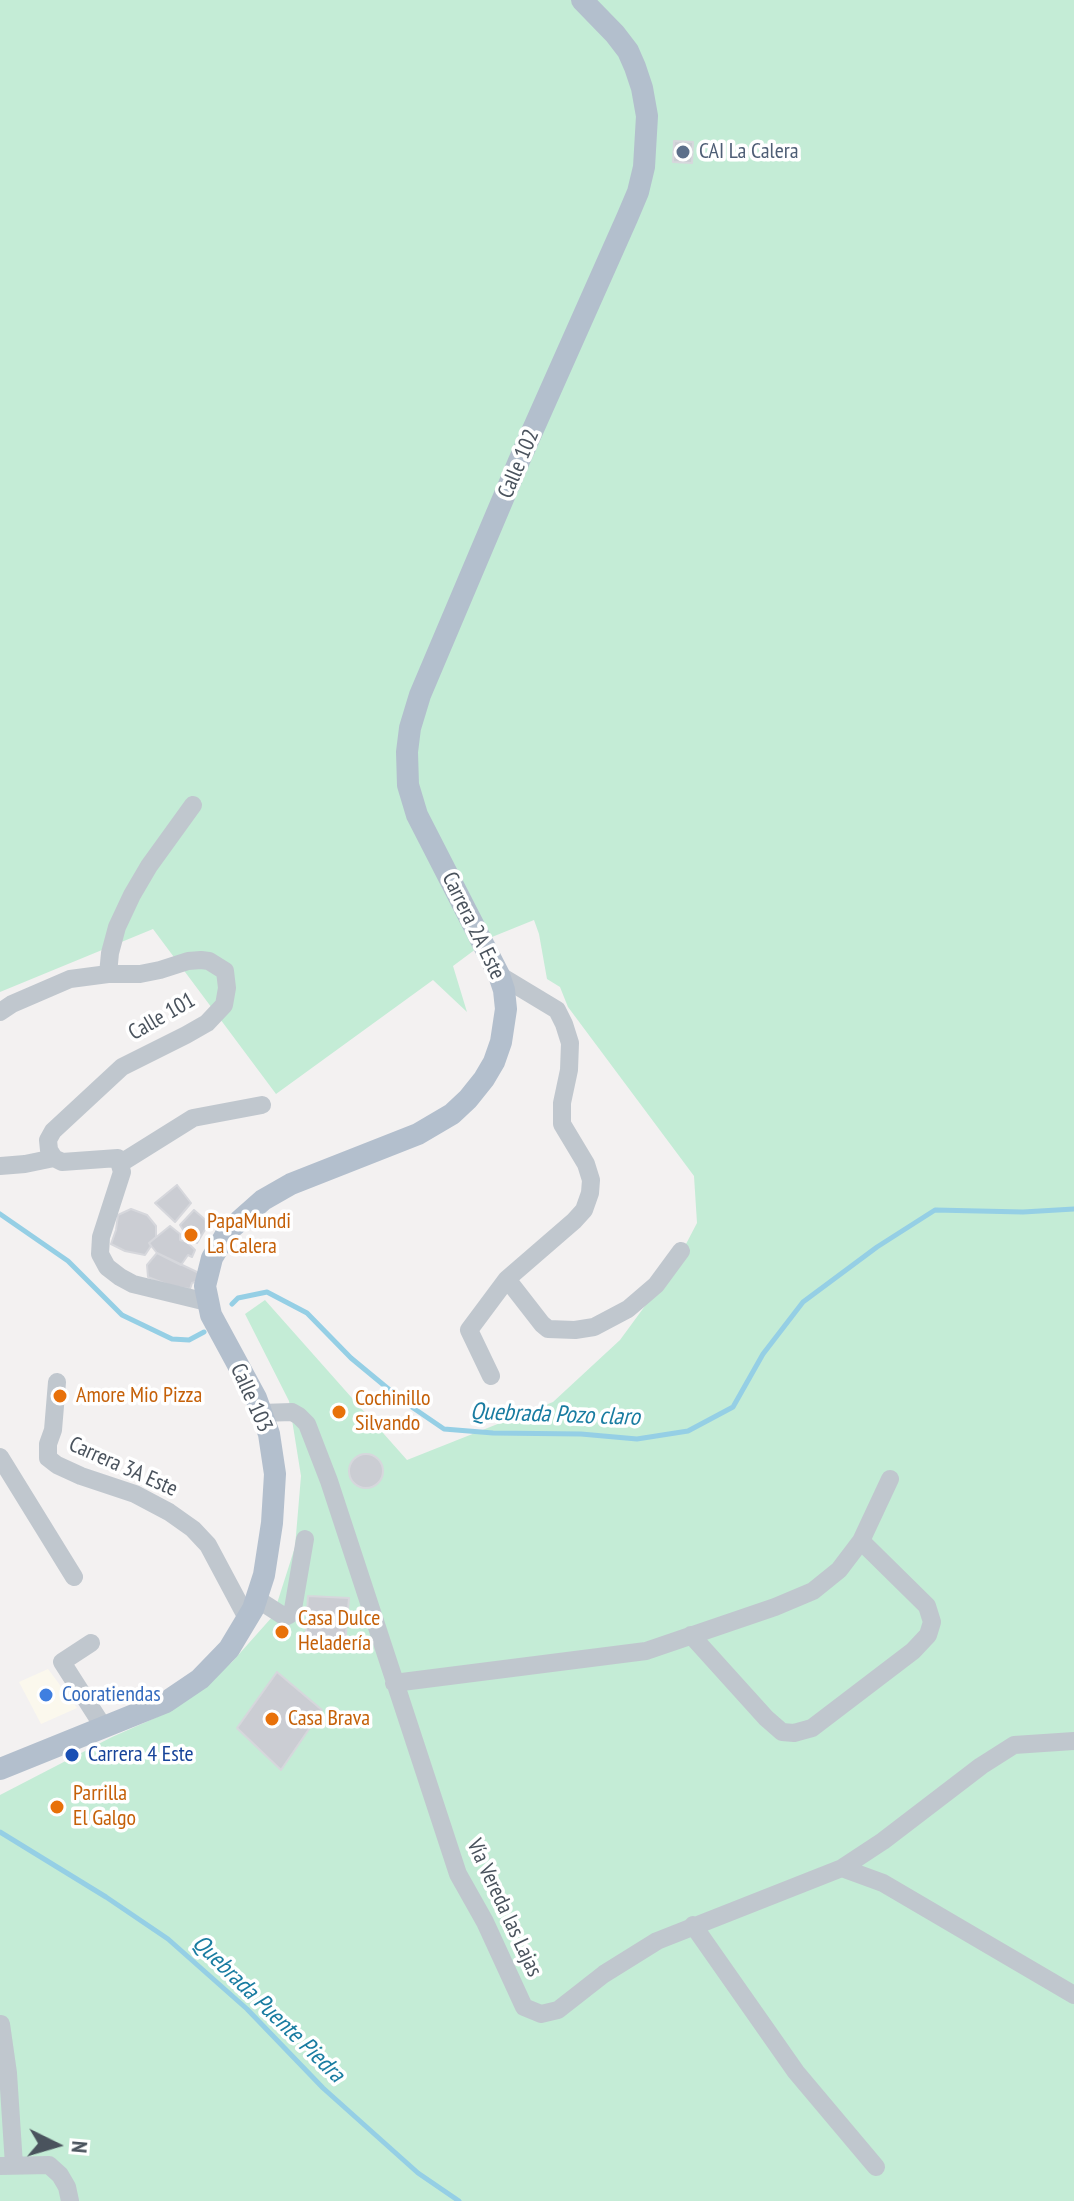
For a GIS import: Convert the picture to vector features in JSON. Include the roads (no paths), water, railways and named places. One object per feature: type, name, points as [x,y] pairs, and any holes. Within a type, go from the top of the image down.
[{"type":"main road","name":"Calle 102","points":[[417,815],[408,785],[407,752],[410,728],[420,695],[638,192],[644,167],[647,116],[642,88],[628,51],[582,0]]},
{"type":"main road","name":"Carrera 2A Este","points":[[417,815],[499,975],[506,1009],[501,1042]]},
{"type":"main road","name":"Calle 103","points":[[0,1769],[166,1702],[200,1679],[229,1649],[248,1620],[257,1599],[268,1548],[275,1487],[273,1453],[261,1413],[250,1386],[219,1333],[207,1302],[206,1278],[212,1258],[228,1231],[263,1200],[291,1184],[418,1134],[444,1119],[468,1099],[484,1079],[501,1042]]},
{"type":"street","points":[[108,974],[117,927],[132,895],[193,805]]},
{"type":"street","name":"Calle 101","points":[[0,1012],[70,979],[140,974],[188,961],[209,961],[225,971],[227,988],[224,1005],[207,1023],[122,1067],[61,1123],[48,1140],[54,1158]]},
{"type":"street","points":[[491,1376],[469,1330],[507,1279],[584,1210],[591,1180],[586,1164],[562,1124],[570,1043],[564,1024],[557,1010],[499,975]]},
{"type":"street","points":[[121,1163],[193,1118],[262,1105]]},
{"type":"street","points":[[0,1166],[54,1158],[62,1162],[118,1158],[122,1172],[101,1237],[100,1254],[107,1267],[133,1284],[207,1302]]},
{"type":"street","points":[[507,1279],[548,1329],[594,1327],[628,1309],[656,1285],[681,1251]]},
{"type":"street","name":"Carrera 3A Este","points":[[57,1382],[48,1458],[81,1476],[135,1494],[193,1529],[208,1545],[248,1620]]},
{"type":"street","name":"Vía Vereda las Lajas","points":[[261,1413],[292,1412],[307,1424],[329,1481],[458,1874],[485,1922],[524,2007],[541,2014],[558,2010],[604,1974],[657,1941],[842,1868],[1014,1745],[1074,1741]]},
{"type":"street","points":[[0,1457],[74,1577]]},
{"type":"street","points":[[394,1683],[646,1651],[775,1607],[813,1591],[839,1570],[861,1541],[890,1479]]},
{"type":"street","points":[[257,1599],[285,1617],[289,1615],[293,1609],[305,1539]]},
{"type":"street","points":[[691,1635],[782,1732],[794,1733],[812,1728],[913,1651],[928,1635],[932,1622],[927,1606],[861,1541]]},
{"type":"street","points":[[91,1643],[62,1662],[104,1728]]},
{"type":"street","points":[[842,1868],[883,1883],[1074,1995]]},
{"type":"street","points":[[693,1925],[796,2072],[876,2167]]},
{"type":"street","points":[[1,2024],[8,2073],[7,2165],[49,2165],[60,2175],[70,2201]]},
{"type":"waterway","name":"Quebrada Pozo claro","points":[[232,1304],[238,1298],[267,1292],[307,1313],[351,1358],[403,1401],[444,1429],[637,1439],[688,1431],[733,1407],[763,1354],[803,1302],[877,1247],[935,1210],[1023,1212],[1074,1209]]},
{"type":"waterway","name":"Quebrada Pozo claro","points":[[0,1214],[68,1261],[122,1315],[172,1339],[189,1340],[204,1332]]},
{"type":"waterway","name":"Quebrada Puente Piedra","points":[[0,1832],[168,1939],[247,2009],[323,2088],[418,2173],[459,2201]]},
{"type":"place","name":"CAI La Calera","points":[[683,152]]},
{"type":"place","name":"PapaMundi La Calera","points":[[191,1235]]},
{"type":"place","name":"Amore Mio Pizza","points":[[60,1396]]},
{"type":"place","name":"Cochinillo Silvando","points":[[339,1412]]},
{"type":"place","name":"Casa Dulce Heladería","points":[[282,1632]]},
{"type":"place","name":"Cooratiendas","points":[[46,1695]]},
{"type":"place","name":"Casa Brava","points":[[272,1719]]},
{"type":"place","name":"Carrera 4 Este","points":[[72,1755]]},
{"type":"place","name":"Parrilla El Galgo","points":[[57,1807]]}]
